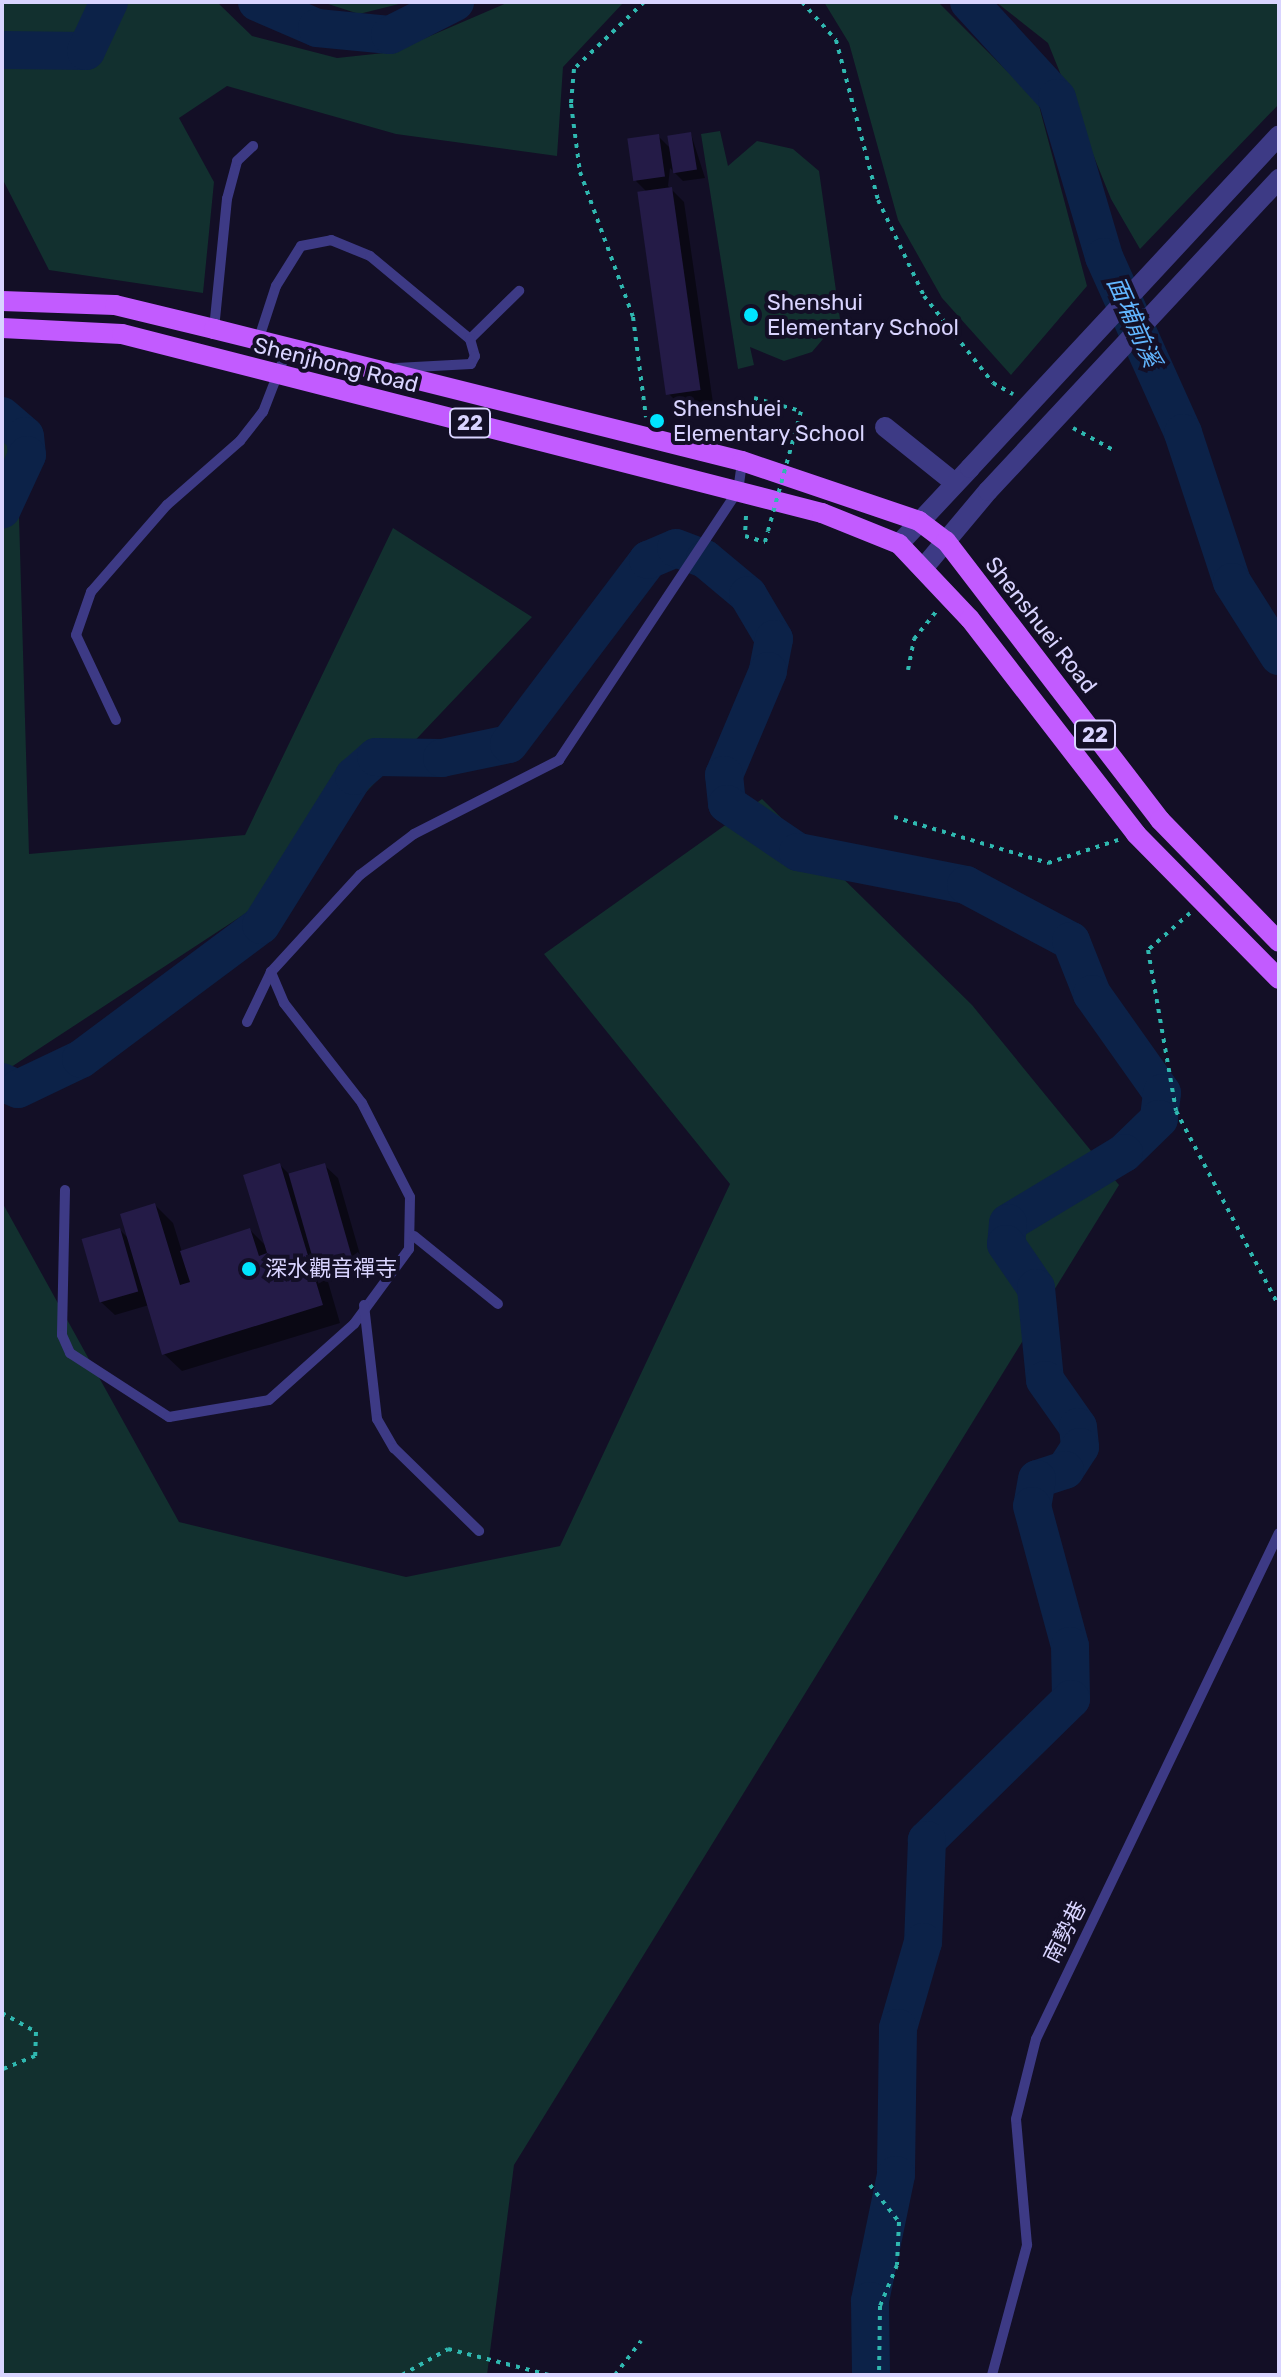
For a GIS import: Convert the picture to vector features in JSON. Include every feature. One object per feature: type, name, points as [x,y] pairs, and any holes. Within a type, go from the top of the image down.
[{"type":"main road","name":"Shenjhong Road","points":[[2,301],[115,305],[365,370],[742,461],[919,521]]},
{"type":"main road","name":"Shenjhong Road","points":[[2,328],[122,334],[738,491],[899,544],[925,566]]},
{"type":"main road","name":"Shenshuei Road","points":[[919,521],[946,541],[1160,820],[1279,942]]},
{"type":"main road","name":"22","points":[[925,566],[1136,834],[1201,904],[1279,979]]},
{"type":"street","points":[[899,544],[1279,135]]},
{"type":"street","points":[[925,566],[988,491],[1279,179]]},
{"type":"street","points":[[885,427],[955,483]]},
{"type":"lane","points":[[214,329],[227,199],[237,161],[253,146]]},
{"type":"lane","points":[[258,341],[276,286],[301,246],[316,239],[370,256],[470,339]]},
{"type":"lane","points":[[365,370],[471,364],[470,339],[519,291]]},
{"type":"lane","points":[[116,720],[76,635],[91,592],[167,505],[240,441],[281,376],[287,350]]},
{"type":"lane","points":[[247,1022],[271,972],[315,918],[414,834],[559,760],[738,491],[742,461]]},
{"type":"lane","points":[[65,1190],[62,1335],[70,1353],[169,1417],[269,1400],[354,1324],[364,1303],[414,1236],[410,1197],[362,1103],[284,1003],[271,972]]},
{"type":"lane","points":[[414,1236],[498,1304]]},
{"type":"lane","points":[[364,1303],[377,1419],[394,1448],[479,1531]]},
{"type":"lane","name":"南勢巷","points":[[992,2375],[1027,2245],[1016,2119],[1036,2039],[1279,1533]]},
{"type":"path","points":[[644,2],[574,69],[571,104],[580,172],[633,317],[648,439]]},
{"type":"path","points":[[802,2],[836,40],[878,200],[924,296],[993,383],[1020,398]]},
{"type":"path","points":[[750,517],[745,536],[765,542],[801,411],[754,398]]},
{"type":"path","points":[[1061,421],[1115,451]]},
{"type":"path","points":[[908,670],[914,639],[949,595]]},
{"type":"path","points":[[894,817],[1048,863],[1136,834]]},
{"type":"path","points":[[1201,904],[1148,950],[1176,1111],[1279,1306]]},
{"type":"path","points":[[2,2013],[36,2032],[35,2056],[2,2069]]},
{"type":"path","points":[[870,2185],[899,2222],[897,2265],[880,2306],[879,2375]]},
{"type":"path","points":[[615,2375],[641,2341]]},
{"type":"path","points":[[402,2375],[448,2349],[549,2375]]},
{"type":"green space","points":[[2,2],[217,2],[252,36],[337,58],[393,52],[509,2],[624,2],[563,67],[557,156],[396,134],[227,86],[179,118],[214,182],[203,293],[49,270],[2,178]]},
{"type":"green space","points":[[322,2],[407,2],[359,14]]},
{"type":"green space","points":[[824,2],[938,2],[1038,102],[1087,286],[1011,375],[942,298],[898,220],[849,43]]},
{"type":"green space","points":[[996,2],[1279,2],[1279,104],[1140,249],[1111,199],[1048,43]]},
{"type":"green space","points":[[720,131],[728,166],[757,141],[793,149],[819,171],[840,319],[812,352],[784,361],[750,347],[754,365],[738,369],[701,134]]},
{"type":"green space","points":[[16,416],[29,854],[245,835],[393,528],[532,617],[260,904],[2,1073],[2,418]]},
{"type":"green space","points":[[762,799],[972,1005],[1119,1185],[514,2165],[487,2375],[2,2375],[2,1202],[179,1522],[406,1577],[560,1546],[730,1184],[544,954]]},
{"type":"building","points":[[691,132],[697,170],[673,173],[667,136]]},
{"type":"building","points":[[659,134],[665,177],[633,181],[627,138]]},
{"type":"building","points":[[672,187],[701,390],[666,395],[637,192]]},
{"type":"building","name":"深水觀音禪寺","points":[[280,1163],[323,1305],[162,1355],[120,1214],[155,1203],[180,1285],[190,1282],[180,1251],[250,1228],[259,1256],[267,1253],[243,1175]]},
{"type":"building","points":[[325,1163],[352,1258],[316,1269],[288,1173]]},
{"type":"building","points":[[120,1228],[138,1291],[100,1302],[82,1239]]},
{"type":"waterway","points":[[2,50],[86,51],[109,2]]},
{"type":"waterway","name":"面埔前溪","points":[[257,2],[317,28],[390,35],[455,2]]},
{"type":"waterway","name":"面埔前溪","points":[[969,2],[1057,98],[1104,257],[1183,433],[1232,582],[1279,656]]},
{"type":"waterway","points":[[2,416],[25,436],[27,455],[2,509]]},
{"type":"waterway","points":[[2,1082],[18,1089],[81,1059],[261,925],[354,776],[376,757],[442,758],[509,744],[648,560],[676,548],[705,559],[748,595],[774,639],[768,671],[724,775],[727,804],[798,852],[966,885],[1071,941],[1092,994],[1162,1093],[1159,1119],[1124,1153],[1008,1223],[1006,1244],[1036,1288],[1045,1380],[1078,1427],[1080,1447],[1065,1470],[1037,1479],[1032,1506],[1070,1646],[1071,1699],[927,1840],[923,1942],[898,2028],[896,2175],[870,2301],[871,2375]]},
{"type":"place","name":"Shenshui Elementary School","points":[[751,315]]},
{"type":"place","name":"Shenshuei Elementary School","points":[[657,421]]},
{"type":"place","name":"深水觀音禪寺","points":[[249,1269]]}]
